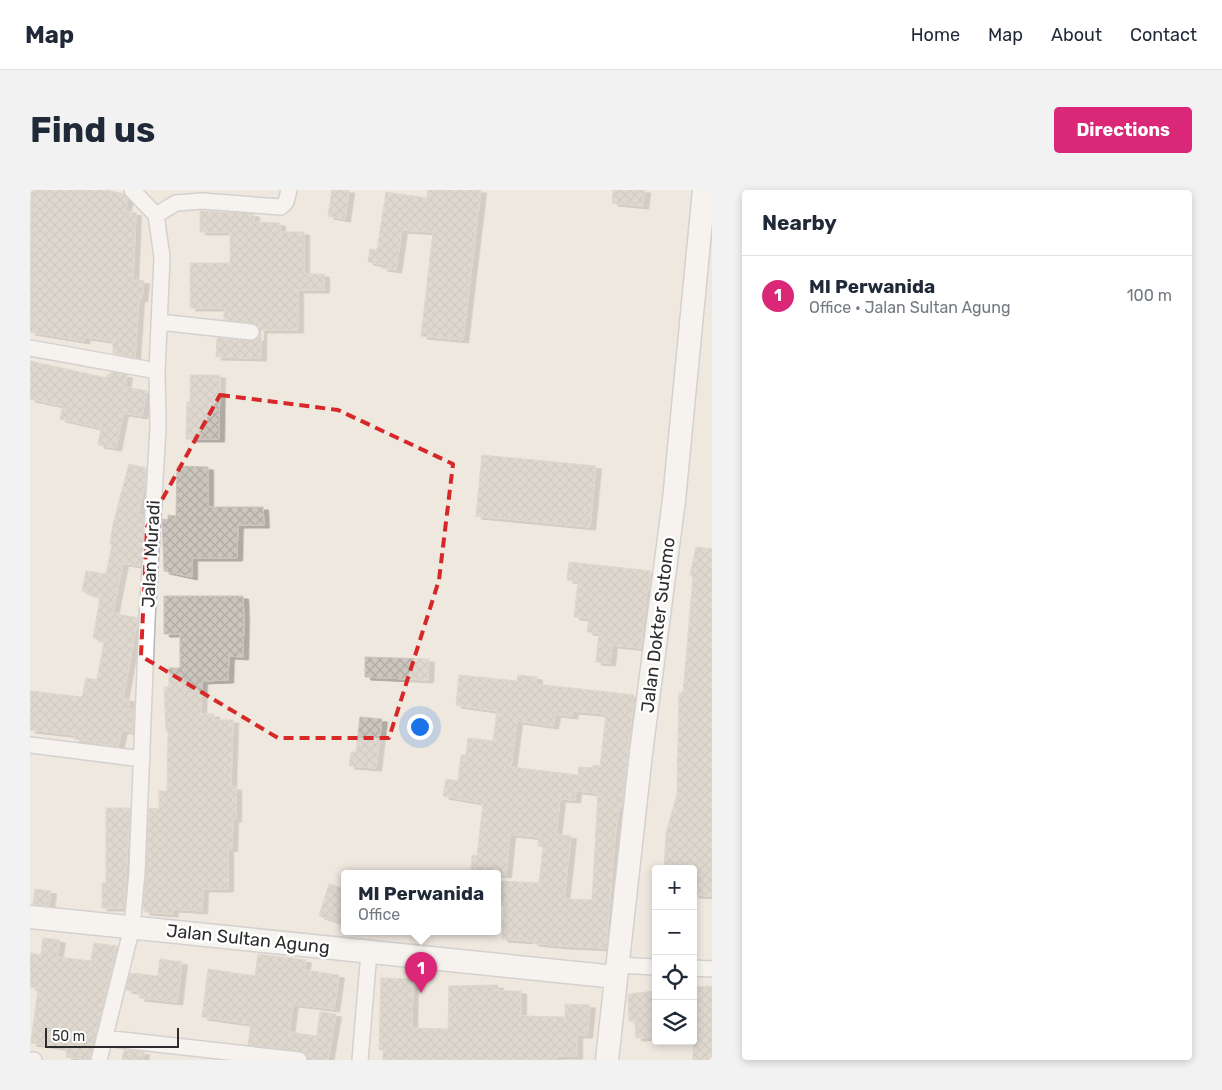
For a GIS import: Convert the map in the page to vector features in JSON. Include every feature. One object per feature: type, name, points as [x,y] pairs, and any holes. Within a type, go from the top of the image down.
[{"type":"main road","name":"Jalan Dokter Sutomo","points":[[607,1060],[616,971],[674,500],[704,190]]},
{"type":"main road","name":"Jalan Sultan Agung","points":[[30,917],[370,952],[616,971]]},
{"type":"street","points":[[132,190],[156,215],[176,203],[202,201],[281,207],[286,202],[289,190]]},
{"type":"street","name":"Jalan Muradi","points":[[99,1060],[132,927],[158,427],[157,371],[162,257],[156,215]]},
{"type":"street","points":[[159,322],[251,332]]},
{"type":"street","points":[[30,348],[157,371]]},
{"type":"street","points":[[30,745],[142,759]]},
{"type":"street","points":[[360,1060],[370,952]]},
{"type":"street","name":"Jalan Sultan Agung","points":[[616,971],[652,967]]},
{"type":"street","points":[[697,968],[712,969]]},
{"type":"street","points":[[104,1038],[299,1060]]},
{"type":"highlighted area","points":[[220,395],[338,410],[453,464],[439,580],[389,738],[278,738],[141,656],[147,527]]},
{"type":"building","points":[[31,190],[106,190],[124,194],[128,199],[125,211],[136,213],[133,280],[144,281],[142,299],[139,298],[135,358],[113,353],[113,341],[85,337],[84,341],[30,332]]},
{"type":"building","points":[[332,190],[349,190],[345,219],[328,216]]},
{"type":"building","points":[[428,190],[481,190],[463,340],[421,336],[433,232],[402,230],[396,270],[382,268],[383,265],[368,262],[370,249],[377,250],[386,192],[427,198]]},
{"type":"building","points":[[613,190],[645,190],[643,206],[612,203]]},
{"type":"building","points":[[200,211],[254,214],[254,222],[280,223],[280,232],[304,232],[304,274],[324,274],[324,290],[298,290],[298,330],[261,330],[261,358],[216,357],[217,338],[254,341],[259,337],[259,328],[252,323],[224,320],[224,308],[190,308],[190,263],[230,263],[230,232],[200,232]]},
{"type":"building","points":[[30,361],[107,378],[108,374],[112,372],[127,375],[125,387],[147,391],[142,416],[123,413],[116,448],[98,445],[101,428],[60,419],[63,406],[30,399]]},
{"type":"building","points":[[190,375],[220,375],[219,439],[186,439],[187,402],[190,402]]},
{"type":"building","points":[[482,455],[596,466],[590,527],[476,516]]},
{"type":"building","points":[[129,464],[146,468],[145,485],[138,514],[144,516],[141,566],[123,563],[113,613],[138,618],[123,698],[130,699],[128,709],[134,710],[133,732],[122,730],[118,747],[74,739],[75,735],[30,730],[30,691],[82,697],[86,678],[97,680],[104,641],[93,638],[100,598],[82,591],[86,571],[106,574],[112,545],[110,544],[113,524]]},
{"type":"building","points":[[177,466],[208,467],[208,507],[263,507],[264,525],[238,525],[237,558],[192,558],[192,577],[164,571],[162,519],[168,520],[168,515],[176,516]]},
{"type":"building","points":[[696,547],[712,549],[712,896],[697,895],[697,865],[664,865],[666,833],[677,794],[679,693],[683,693],[693,576],[690,575]]},
{"type":"building","points":[[569,562],[651,571],[649,589],[647,589],[641,648],[612,645],[610,663],[596,662],[599,633],[587,632],[589,618],[574,617],[578,581],[567,580]]},
{"type":"building","points":[[164,596],[243,596],[244,617],[243,657],[229,656],[228,680],[202,681],[201,714],[214,714],[214,720],[233,720],[231,787],[236,787],[236,819],[233,819],[232,849],[228,848],[228,889],[203,889],[202,911],[173,909],[173,914],[145,912],[143,908],[149,808],[159,809],[159,791],[167,791],[168,731],[166,731],[164,687],[169,687],[169,668],[180,668],[180,634],[164,634]]},
{"type":"building","points":[[365,657],[429,659],[428,680],[365,677]]},
{"type":"building","points":[[459,675],[517,681],[518,675],[537,677],[536,684],[634,695],[622,807],[619,807],[615,838],[606,948],[563,946],[533,943],[533,941],[502,939],[504,903],[501,903],[501,881],[539,883],[543,847],[538,846],[539,837],[510,834],[506,875],[501,874],[501,870],[471,870],[472,855],[477,856],[483,803],[443,796],[446,779],[458,781],[461,755],[466,755],[468,738],[493,741],[497,711],[456,705]],"holes":[[[573,711],[606,714],[600,766],[593,765],[593,768],[579,767],[578,775],[511,767],[517,721],[553,726],[555,714],[572,716]],[[576,791],[598,793],[592,900],[564,899],[571,836],[556,834],[560,799],[575,800]]]},
{"type":"building","points":[[360,717],[382,719],[376,768],[349,766],[351,752],[356,752]]},
{"type":"building","points":[[106,808],[130,808],[124,908],[102,908],[102,883],[106,883]]},
{"type":"building","points":[[329,884],[341,888],[341,923],[319,916]]},
{"type":"building","points":[[35,889],[51,891],[49,906],[33,904]]},
{"type":"building","points":[[43,938],[60,940],[57,957],[91,961],[94,943],[117,946],[90,1060],[66,1057],[67,1048],[31,1043],[38,988],[30,987],[30,953],[41,955]]},
{"type":"building","points":[[258,954],[306,960],[304,970],[339,975],[334,1009],[293,1004],[289,1032],[317,1036],[320,1012],[336,1014],[328,1060],[308,1060],[305,1053],[300,1051],[248,1045],[251,1024],[202,1017],[208,969],[255,976]]},
{"type":"building","points":[[160,959],[182,962],[177,1002],[139,998],[140,992],[126,990],[130,973],[158,976]]},
{"type":"building","points":[[381,978],[413,979],[412,1028],[448,1029],[449,986],[498,985],[498,991],[521,991],[521,1016],[565,1017],[565,1004],[590,1005],[587,1035],[577,1035],[577,1056],[556,1056],[556,1060],[383,1060],[383,1050],[379,1050]]},
{"type":"building","points":[[712,986],[712,1060],[693,1060],[693,1045],[697,1045],[697,987]]},
{"type":"building","points":[[652,991],[652,1037],[636,1038],[635,1021],[629,1021],[628,994]]},
{"type":"building","points":[[124,1050],[144,1052],[143,1060],[122,1060]]},
{"type":"place","name":"MI Perwanida","points":[[421,993]]}]
